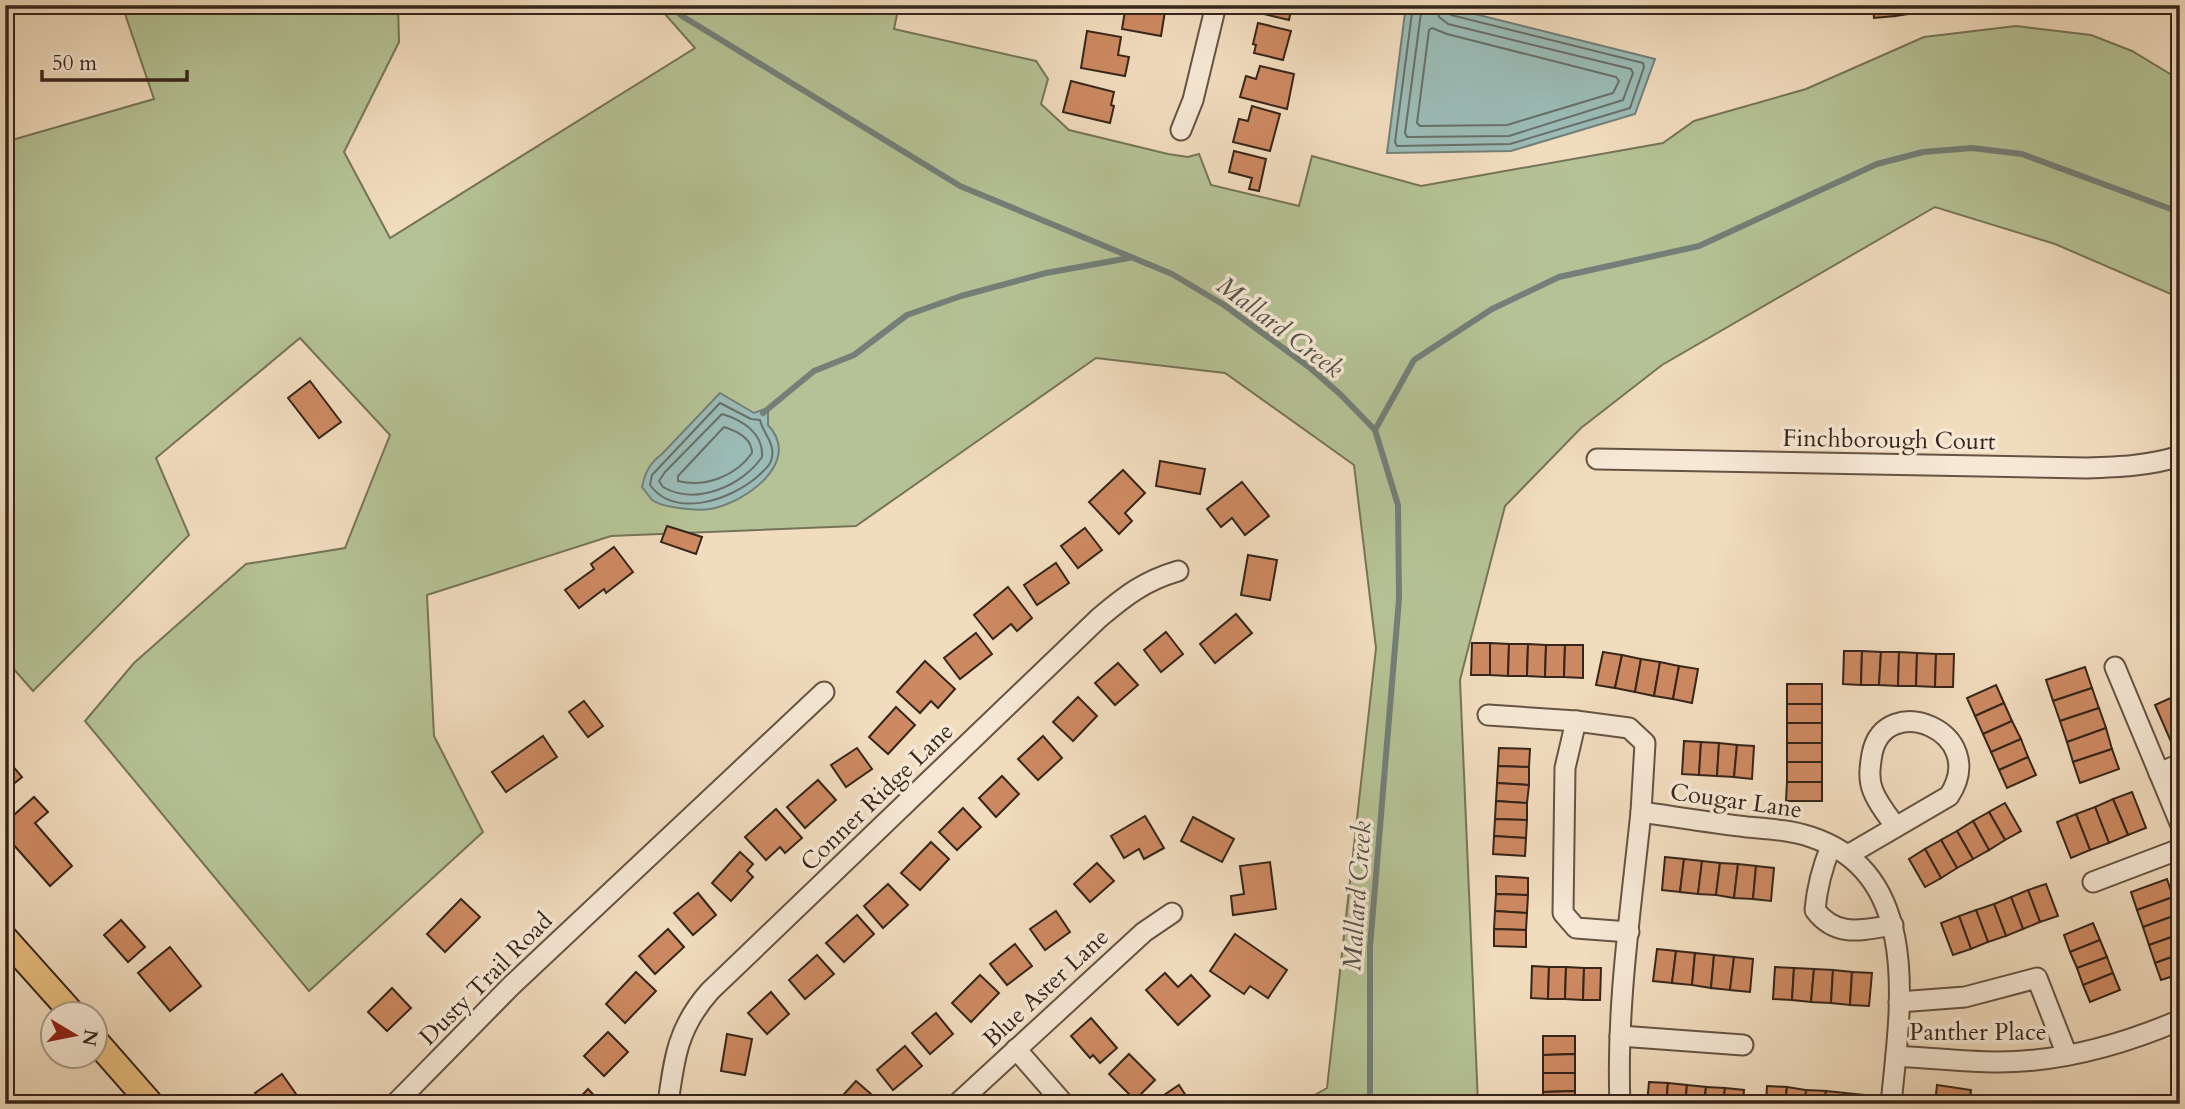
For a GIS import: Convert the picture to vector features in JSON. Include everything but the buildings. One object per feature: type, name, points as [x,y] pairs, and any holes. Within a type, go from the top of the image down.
[{"type":"main road","points":[[5,938],[60,1000]]},
{"type":"main road","points":[[108,1055],[151,1104]]},
{"type":"street","points":[[1181,130],[1193,100],[1216,5]]},
{"type":"street","name":"Finchborough Court","points":[[1597,459],[2086,468],[2161,462],[2180,456]]},
{"type":"street","name":"Conner Ridge Lane","points":[[669,1103],[673,1066],[680,1039],[693,1010],[710,991],[1099,618],[1132,590],[1178,571]]},
{"type":"street","points":[[2115,667],[2180,823]]},
{"type":"street","name":"Dusty Trail Road","points":[[395,1104],[512,985],[824,692]]},
{"type":"street","points":[[1488,715],[1576,721],[1629,728],[1645,743],[1641,812]]},
{"type":"street","points":[[1576,721],[1565,768],[1563,913],[1576,928],[1629,932]]},
{"type":"street","points":[[1893,925],[1865,930],[1844,930],[1824,923],[1815,910],[1819,873],[1840,850],[1896,827],[1949,796],[1958,783],[1958,755],[1950,740],[1937,728],[1916,722],[1895,723],[1881,732],[1873,749],[1869,769],[1872,789],[1896,827]]},
{"type":"street","points":[[2159,773],[2180,764]]},
{"type":"street","name":"Cougar Lane","points":[[1620,1104],[1620,1036],[1641,812],[1783,830],[1811,837],[1840,850],[1869,877],[1884,897],[1893,925],[1897,956],[1899,1002],[1891,1104]]},
{"type":"street","points":[[2093,882],[2180,849]]},
{"type":"street","name":"Blue Aster Lane","points":[[957,1104],[1144,932],[1172,913]]},
{"type":"street","points":[[1899,1002],[1965,997],[2037,978],[2067,1055]]},
{"type":"street","name":"Panther Place","points":[[1896,1056],[1998,1062],[2067,1055],[2121,1043],[2180,1020]]},
{"type":"street","points":[[1620,1036],[1744,1045]]},
{"type":"street","points":[[1016,1049],[1064,1104]]},
{"type":"green space","points":[[122,5],[398,5],[399,42],[344,152],[390,238],[695,48],[657,5],[899,5],[894,29],[1036,61],[1048,79],[1041,104],[1069,130],[1168,154],[1188,157],[1199,154],[1211,185],[1299,206],[1312,156],[1421,186],[1663,143],[1694,121],[1806,89],[1924,37],[2016,26],[2091,35],[2132,51],[2180,80],[2180,298],[2055,244],[1935,207],[1662,365],[1581,428],[1505,506],[1460,680],[1478,1104],[1299,1104],[1327,1088],[1376,648],[1354,465],[1225,373],[1096,358],[856,526],[611,536],[427,595],[434,736],[483,832],[309,991],[85,721],[134,663],[246,564],[345,548],[390,435],[300,338],[156,458],[189,535],[33,691],[5,659],[5,142],[154,99]]},
{"type":"water","points":[[1406,5],[1439,5],[1655,59],[1635,114],[1511,151],[1387,153]]},
{"type":"water","points":[[720,393],[754,413],[768,408],[768,425],[777,439],[779,453],[774,466],[753,490],[739,499],[710,509],[664,505],[652,500],[642,487],[649,468]]},
{"type":"waterway","name":"Mallard Creek","points":[[670,5],[682,16],[960,186],[1172,274],[1224,305],[1309,367],[1375,430],[1398,505],[1399,599],[1370,947],[1370,1104]]},
{"type":"waterway","points":[[1375,430],[1414,360],[1492,309],[1559,277],[1699,246],[1877,164],[1923,152],[1972,148],[2022,154],[2171,209],[2180,206]]},
{"type":"waterway","points":[[763,413],[814,371],[854,355],[907,315],[961,296],[1046,273],[1129,258]]}]
